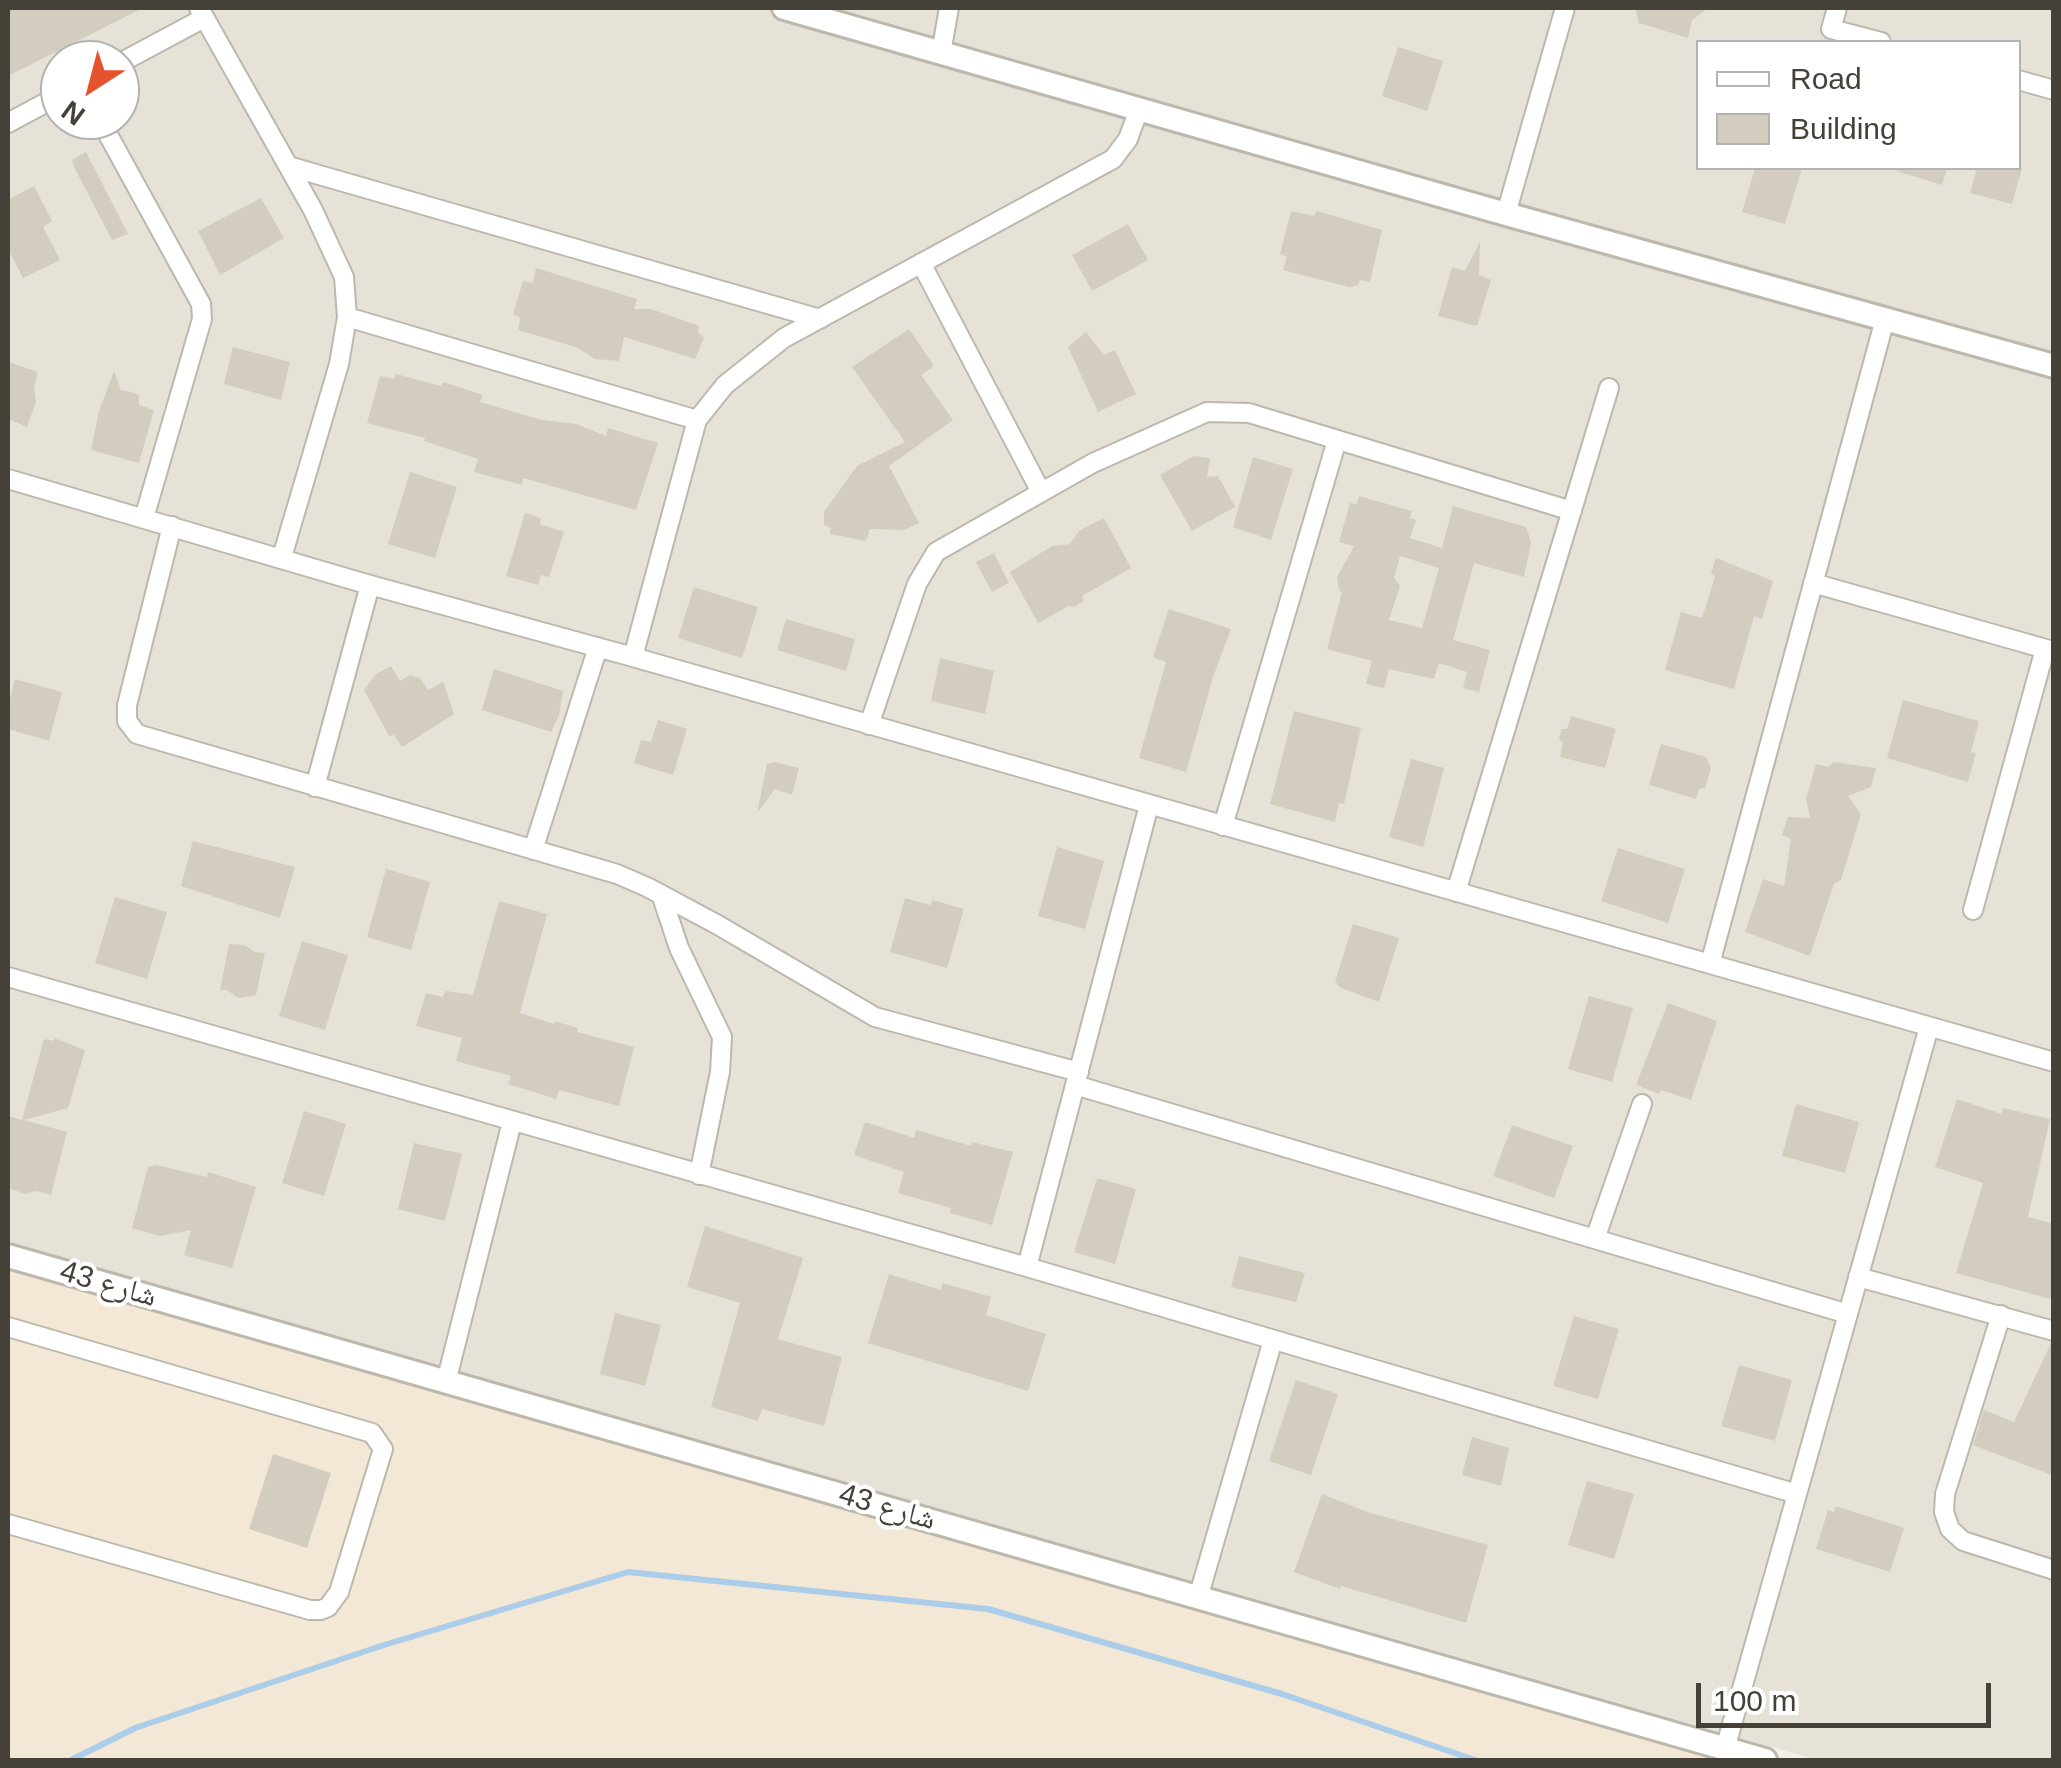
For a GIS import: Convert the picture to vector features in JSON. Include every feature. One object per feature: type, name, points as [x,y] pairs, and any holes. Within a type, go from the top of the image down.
[{"type":"street","points":[[784,8],[2054,366]]},
{"type":"street","points":[[941,53],[949,8]]},
{"type":"street","points":[[1506,214],[1565,8]]},
{"type":"street","points":[[1837,8],[1831,29],[1873,40]]},
{"type":"street","points":[[140,51],[201,13],[313,210],[344,277],[346,317],[339,364],[282,557]]},
{"type":"street","points":[[2021,81],[2054,90]]},
{"type":"street","points":[[8,124],[40,106]]},
{"type":"street","points":[[633,657],[697,420],[725,385],[784,338],[1114,159],[1128,140],[1139,110]]},
{"type":"street","points":[[111,140],[201,304],[202,319],[144,518]]},
{"type":"street","points":[[288,166],[820,319]]},
{"type":"street","points":[[921,264],[1041,492]]},
{"type":"street","points":[[346,317],[697,420]]},
{"type":"street","points":[[1710,964],[1884,318]]},
{"type":"street","points":[[1456,892],[1609,388]]},
{"type":"street","points":[[869,724],[917,584],[936,552],[1093,463],[1208,412],[1249,413],[1572,511]]},
{"type":"street","points":[[1224,826],[1336,440]]},
{"type":"street","points":[[8,479],[2054,1062]]},
{"type":"street","points":[[172,526],[126,704],[127,721],[137,734],[618,874],[661,894],[875,1018],[1848,1314]]},
{"type":"street","points":[[1813,583],[2049,650],[1973,910]]},
{"type":"street","points":[[315,786],[370,585]]},
{"type":"street","points":[[533,850],[598,647]]},
{"type":"street","points":[[1027,1268],[1150,804]]},
{"type":"street","points":[[661,894],[679,948],[722,1037],[720,1072],[699,1174]]},
{"type":"street","points":[[8,978],[1027,1268],[1797,1494]]},
{"type":"street","points":[[1725,1749],[1928,1027]]},
{"type":"street","points":[[1595,1239],[1642,1104]]},
{"type":"street","points":[[446,1382],[512,1122]]},
{"type":"street","name":"شارع 43","points":[[8,1256],[1766,1760]]},
{"type":"street","points":[[1858,1276],[2054,1331]]},
{"type":"street","points":[[2000,1316],[1945,1494],[1944,1512],[1950,1529],[1963,1542],[2054,1570]]},
{"type":"street","points":[[8,1327],[372,1433],[383,1449],[339,1592],[321,1610],[8,1524]]},
{"type":"street","points":[[1198,1598],[1273,1340]]},
{"type":"shaded area","points":[[8,8],[2053,8],[2053,1760],[1818,1760],[8,1242]]},
{"type":"shaded area","points":[[8,1256],[1765,1760],[8,1760]]},
{"type":"building","points":[[8,8],[143,8],[79,40],[40,40],[40,60],[8,76]]},
{"type":"building","points":[[1635,8],[1708,8],[1692,20],[1688,38],[1639,23]]},
{"type":"building","points":[[1398,47],[1443,61],[1427,111],[1382,96]]},
{"type":"building","points":[[86,152],[128,234],[112,240],[74,167],[72,160]]},
{"type":"building","points":[[2022,168],[2012,204],[1970,193],[1976,170]]},
{"type":"building","points":[[1754,170],[1801,170],[1785,224],[1742,212]]},
{"type":"building","points":[[1897,170],[1946,170],[1942,185]]},
{"type":"building","points":[[34,186],[52,221],[43,227],[60,260],[23,278],[8,249],[8,200]]},
{"type":"building","points":[[261,198],[284,238],[220,275],[198,231]]},
{"type":"building","points":[[1291,211],[1314,216],[1317,211],[1382,230],[1370,282],[1360,280],[1358,285],[1349,287],[1283,270],[1287,257],[1280,254]]},
{"type":"building","points":[[1128,224],[1148,260],[1092,291],[1072,255]]},
{"type":"building","points":[[1480,242],[1479,275],[1491,280],[1477,326],[1438,316],[1452,267],[1465,271]]},
{"type":"building","points":[[536,268],[637,299],[634,309],[651,309],[699,326],[698,332],[704,338],[695,359],[624,337],[619,361],[595,359],[576,347],[518,330],[520,318],[513,314],[523,281],[533,283]]},
{"type":"building","points":[[909,329],[934,366],[921,375],[953,420],[889,466],[919,523],[904,530],[870,529],[866,541],[830,534],[831,528],[824,525],[824,512],[857,466],[905,442],[852,367]]},
{"type":"building","points":[[1086,332],[1104,355],[1115,350],[1136,394],[1098,412],[1068,347]]},
{"type":"building","points":[[233,347],[290,362],[281,400],[224,384]]},
{"type":"building","points":[[8,362],[38,372],[36,402],[27,427],[8,419]]},
{"type":"building","points":[[114,371],[121,390],[135,393],[139,405],[154,410],[139,463],[91,450],[99,411]]},
{"type":"building","points":[[396,374],[441,386],[443,382],[483,395],[480,402],[542,420],[576,424],[606,436],[608,428],[658,443],[636,510],[523,478],[522,485],[474,472],[478,459],[424,441],[425,438],[367,423],[380,376],[394,379]]},
{"type":"building","points":[[1194,456],[1210,458],[1207,477],[1218,476],[1235,507],[1192,531],[1160,475]]},
{"type":"building","points":[[1253,457],[1293,469],[1271,540],[1233,527]]},
{"type":"building","points":[[410,472],[457,487],[435,558],[388,544]]},
{"type":"building","points":[[1359,496],[1412,511],[1410,518],[1416,520],[1410,538],[1442,548],[1453,506],[1526,527],[1531,542],[1524,577],[1474,563],[1453,640],[1490,650],[1479,692],[1463,688],[1467,672],[1439,663],[1434,679],[1389,669],[1384,688],[1366,684],[1372,661],[1327,649],[1342,592],[1337,577],[1354,546],[1339,542],[1350,503],[1357,504]],"holes":[[[1400,556],[1439,568],[1422,628],[1389,620],[1400,586],[1394,578]]]},
{"type":"building","points":[[525,513],[541,518],[540,524],[564,532],[549,577],[541,575],[538,585],[506,576]]},
{"type":"building","points":[[1104,518],[1131,568],[1082,596],[1084,601],[1074,607],[1038,623],[1010,572],[1052,546],[1070,544],[1079,531]]},
{"type":"building","points":[[994,553],[1009,583],[992,592],[976,562]]},
{"type":"building","points":[[1716,558],[1773,581],[1762,619],[1754,616],[1734,689],[1665,670],[1681,612],[1702,618],[1715,577],[1711,573]]},
{"type":"building","points":[[694,587],[758,607],[742,658],[678,638]]},
{"type":"building","points":[[1169,609],[1231,629],[1186,772],[1139,758],[1166,662],[1153,657]]},
{"type":"building","points":[[786,619],[855,639],[846,671],[777,650]]},
{"type":"building","points":[[940,658],[994,671],[985,714],[931,701]]},
{"type":"building","points":[[391,666],[400,681],[410,675],[420,678],[428,690],[443,682],[454,714],[402,747],[394,735],[389,736],[364,690],[376,674]]},
{"type":"building","points":[[494,669],[563,691],[551,732],[482,710]]},
{"type":"building","points":[[15,679],[62,692],[49,741],[8,729],[8,706]]},
{"type":"building","points":[[1903,700],[1979,721],[1968,782],[1887,758]]},
{"type":"building","points":[[1294,711],[1361,728],[1344,804],[1339,803],[1335,822],[1270,804]]},
{"type":"building","points":[[1571,716],[1616,729],[1605,768],[1560,757],[1563,743],[1559,739]]},
{"type":"building","points":[[658,720],[687,729],[673,775],[634,763],[641,740],[651,742]]},
{"type":"building","points":[[1661,744],[1706,757],[1711,768],[1705,788],[1699,789],[1696,799],[1649,785]]},
{"type":"building","points":[[1411,759],[1444,768],[1423,847],[1389,837]]},
{"type":"building","points":[[1833,762],[1876,768],[1871,787],[1848,796],[1861,814],[1841,880],[1834,884],[1810,956],[1745,932],[1763,879],[1784,886],[1791,839],[1782,835],[1788,817],[1810,818],[1806,799],[1816,764],[1829,767]]},
{"type":"building","points":[[767,764],[799,768],[792,795],[775,789],[757,813]]},
{"type":"building","points":[[193,841],[295,867],[280,918],[181,886]]},
{"type":"building","points":[[1057,847],[1104,861],[1085,929],[1038,916]]},
{"type":"building","points":[[1618,848],[1685,869],[1668,923],[1601,901]]},
{"type":"building","points":[[386,869],[430,882],[411,950],[367,937]]},
{"type":"building","points":[[115,897],[167,912],[147,979],[95,963]]},
{"type":"building","points":[[905,898],[964,909],[947,968],[890,952]]},
{"type":"building","points":[[499,901],[547,914],[520,1013],[634,1047],[619,1106],[559,1090],[556,1099],[508,1084],[511,1076],[456,1061],[462,1038],[416,1026],[426,993],[442,997],[446,991],[473,995]]},
{"type":"building","points":[[1353,924],[1399,938],[1379,1002],[1335,982]]},
{"type":"building","points":[[302,941],[348,955],[325,1030],[279,1016]]},
{"type":"building","points":[[229,944],[265,953],[256,995],[238,998],[220,990]]},
{"type":"building","points":[[1589,996],[1633,1008],[1612,1082],[1568,1069]]},
{"type":"building","points":[[1668,1003],[1717,1021],[1691,1100],[1636,1085]]},
{"type":"building","points":[[54,1038],[85,1050],[68,1108],[24,1120],[67,1132],[51,1195],[37,1191],[25,1194],[8,1188],[8,1116],[22,1120],[44,1039]]},
{"type":"building","points":[[1957,1099],[2002,1114],[2003,1108],[2050,1119],[2028,1217],[2054,1224],[2054,1300],[1956,1273],[1983,1183],[1935,1167]]},
{"type":"building","points":[[1796,1104],[1859,1122],[1845,1173],[1782,1156]]},
{"type":"building","points":[[304,1111],[346,1124],[324,1196],[282,1183]]},
{"type":"building","points":[[865,1122],[914,1138],[916,1130],[971,1146],[972,1142],[1013,1152],[992,1225],[898,1193],[904,1172],[854,1155]]},
{"type":"building","points":[[1512,1125],[1573,1146],[1554,1198],[1493,1176]]},
{"type":"building","points":[[414,1143],[462,1154],[445,1221],[398,1209]]},
{"type":"building","points":[[157,1165],[207,1177],[208,1172],[256,1187],[232,1268],[184,1255],[191,1230],[160,1236],[132,1228],[148,1167]]},
{"type":"building","points":[[1097,1178],[1136,1189],[1115,1264],[1074,1252]]},
{"type":"building","points":[[705,1226],[803,1258],[778,1339],[842,1357],[824,1426],[762,1409],[758,1421],[711,1407],[740,1303],[687,1287]]},
{"type":"building","points":[[1239,1256],[1305,1273],[1296,1302],[1231,1287]]},
{"type":"building","points":[[889,1274],[941,1290],[943,1283],[991,1297],[986,1315],[1046,1334],[1028,1391],[868,1343]]},
{"type":"building","points":[[615,1313],[661,1325],[645,1386],[600,1374]]},
{"type":"building","points":[[1574,1316],[1619,1329],[1598,1399],[1553,1386]]},
{"type":"building","points":[[2051,1343],[2054,1476],[1973,1445],[1984,1410],[2014,1422]]},
{"type":"building","points":[[1739,1365],[1792,1380],[1775,1441],[1721,1426]]},
{"type":"building","points":[[1296,1380],[1338,1394],[1311,1475],[1269,1461]]},
{"type":"building","points":[[1472,1437],[1509,1448],[1501,1486],[1462,1475]]},
{"type":"building","points":[[273,1454],[331,1473],[307,1548],[249,1529]]},
{"type":"building","points":[[1587,1481],[1634,1494],[1614,1559],[1568,1545]]},
{"type":"building","points":[[1322,1494],[1367,1512],[1488,1545],[1466,1623],[1341,1586],[1340,1589],[1294,1572]]},
{"type":"building","points":[[1836,1506],[1904,1528],[1890,1572],[1816,1549],[1828,1510],[1834,1512]]},
{"type":"waterway","points":[[71,1760],[135,1728],[384,1645],[628,1572],[988,1609],[1282,1694],[1475,1760]]}]
